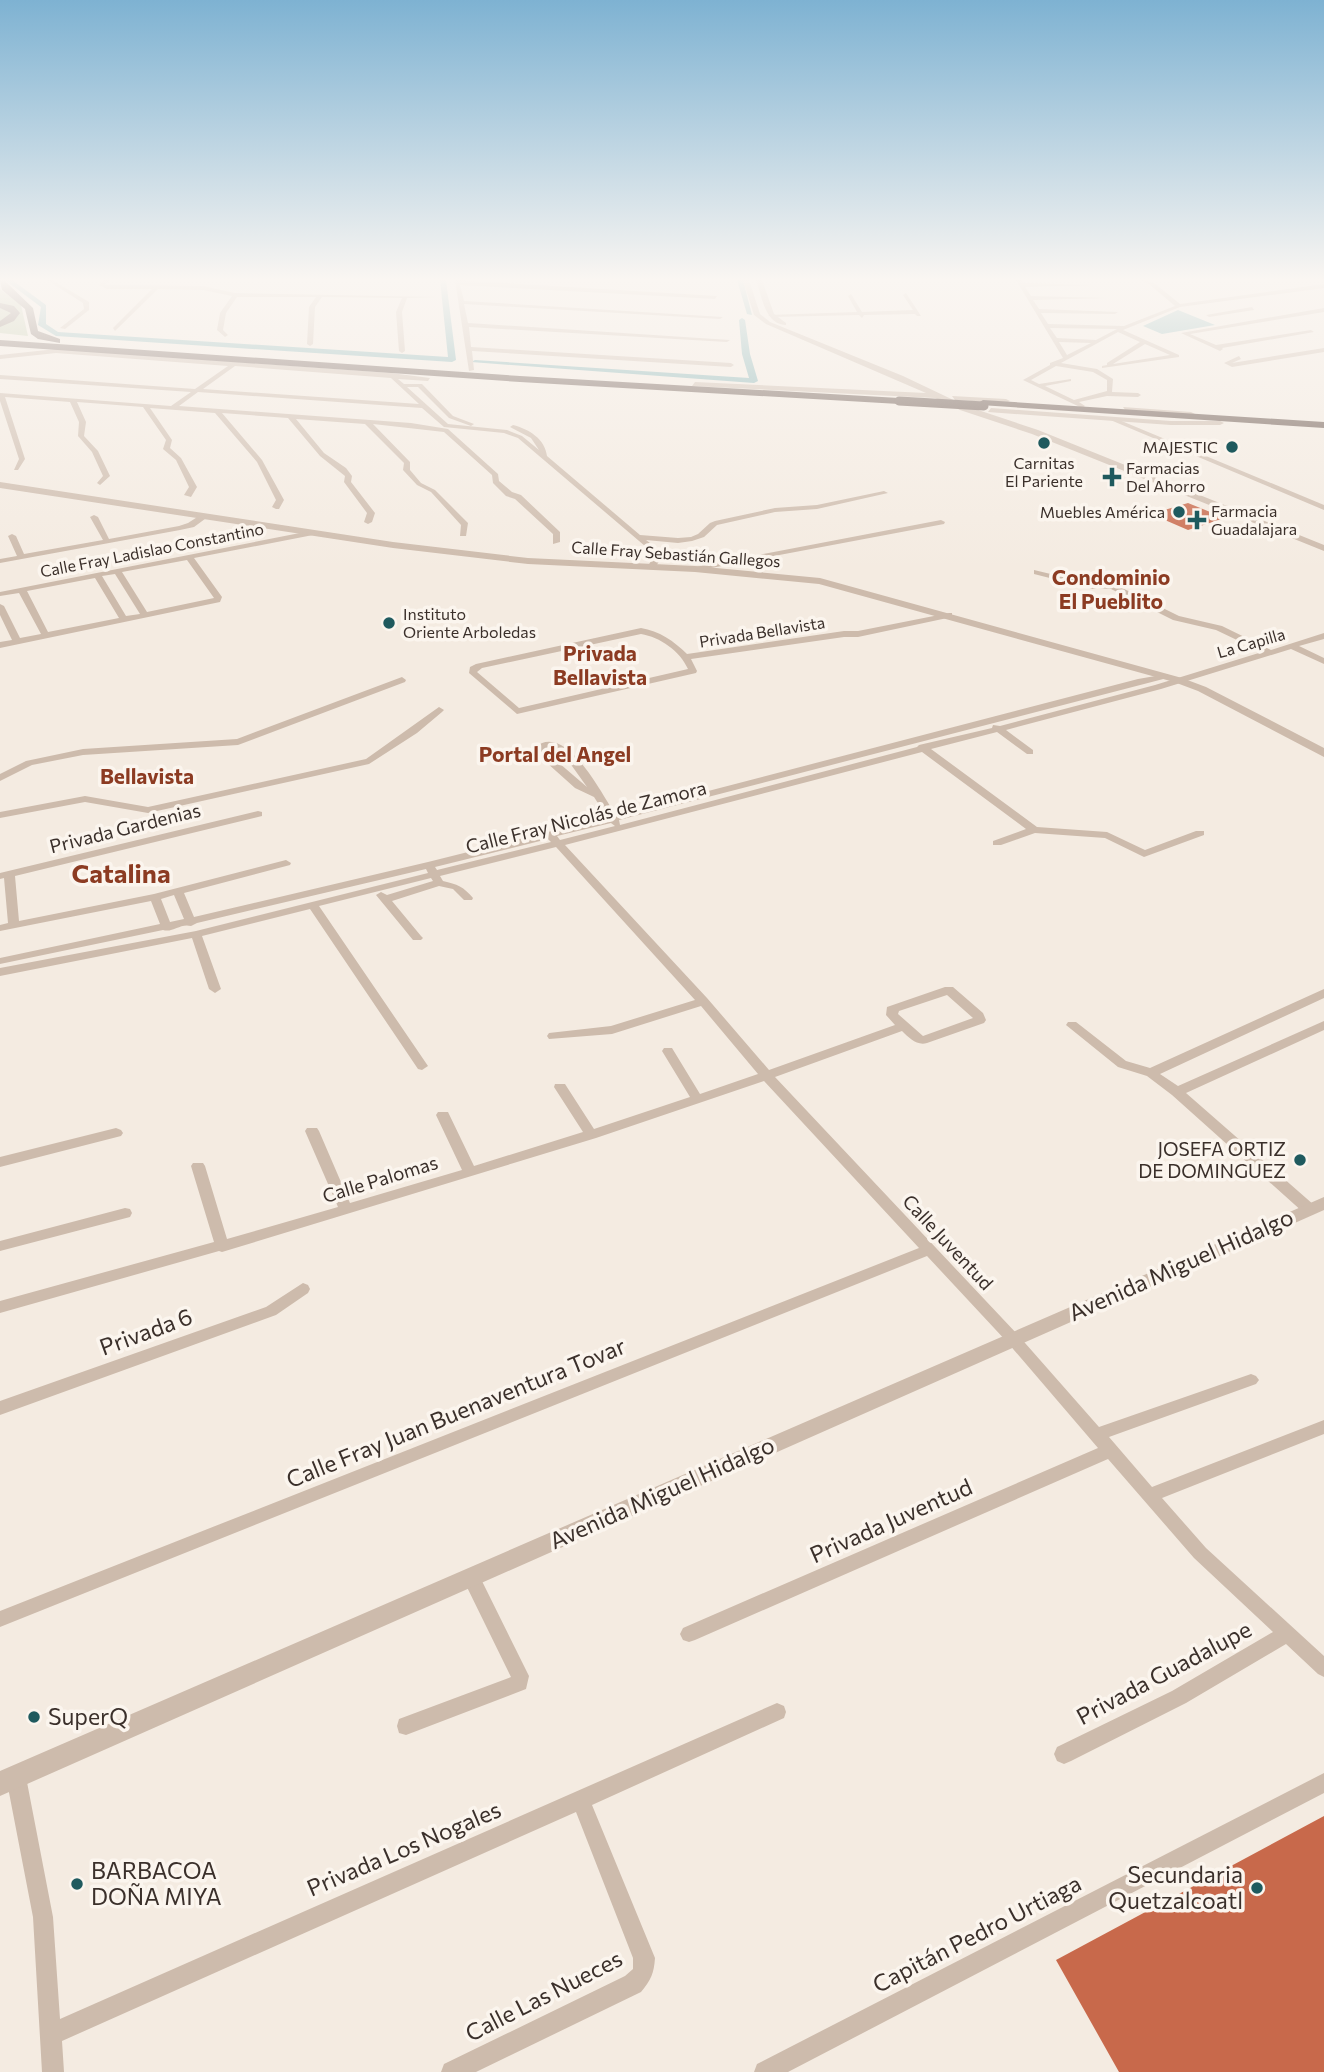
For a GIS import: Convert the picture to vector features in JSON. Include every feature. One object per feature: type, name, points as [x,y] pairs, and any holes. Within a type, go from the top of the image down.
[{"type":"highway","points":[[531,377],[1324,425]]},
{"type":"highway","points":[[1221,420],[1324,430]]},
{"type":"street","points":[[0,377],[421,406]]},
{"type":"street","points":[[172,408],[215,377]]},
{"type":"street","points":[[394,377],[421,406],[446,426],[505,431],[520,437],[656,551],[658,557],[652,567]]},
{"type":"street","points":[[401,377],[428,379],[443,377]]},
{"type":"street","points":[[897,377],[963,408]]},
{"type":"street","points":[[900,378],[911,377],[979,410],[1324,548]]},
{"type":"street","points":[[1031,377],[1026,380],[1073,402],[1221,420]]},
{"type":"street","points":[[1106,377],[1110,379],[1110,391],[1107,394]]},
{"type":"street","points":[[402,386],[420,385],[428,379]]},
{"type":"street","points":[[1037,386],[1069,380]]},
{"type":"street","points":[[693,386],[751,384],[953,398],[1087,403],[1107,394],[1138,395]]},
{"type":"street","points":[[420,385],[451,417],[467,423],[521,429],[543,448],[544,456]]},
{"type":"street","points":[[693,386],[750,395],[935,405],[1171,423],[1221,420]]},
{"type":"street","points":[[903,394],[914,401],[907,404]]},
{"type":"street","points":[[923,396],[923,400],[935,405]]},
{"type":"street","points":[[16,469],[22,459],[1,399],[72,400],[435,428],[453,435],[496,475],[495,482],[509,494],[519,497],[557,534],[555,542]]},
{"type":"street","points":[[72,400],[78,408],[84,429],[80,436],[94,451],[107,476],[100,483]]},
{"type":"street","points":[[1073,402],[1087,403]]},
{"type":"street","points":[[78,408],[112,403]]},
{"type":"street","points":[[145,405],[169,440],[166,449],[179,459],[193,487],[188,495]]},
{"type":"street","points":[[287,416],[296,405]]},
{"type":"street","points":[[152,414],[185,409]]},
{"type":"street","points":[[217,411],[260,461],[280,500],[276,507]]},
{"type":"street","points":[[224,420],[259,414]]},
{"type":"street","points":[[1035,432],[1029,427],[1028,421],[1045,414]]},
{"type":"street","points":[[287,416],[301,425],[328,460],[340,464],[349,476],[346,482],[371,513],[368,522]]},
{"type":"street","points":[[385,423],[391,417]]},
{"type":"street","points":[[1110,418],[1324,508]]},
{"type":"street","points":[[301,425],[335,420]]},
{"type":"street","points":[[367,422],[408,463],[406,470],[419,484],[433,491],[465,525],[463,534]]},
{"type":"street","points":[[376,431],[411,425]]},
{"type":"street","name":"Calle Fray Sebastián Gallegos","points":[[0,485],[310,533],[528,561],[695,569],[820,581],[1177,678],[1324,753]]},
{"type":"street","points":[[641,537],[685,540],[704,534],[710,525],[715,523],[781,509],[817,507],[884,493]]},
{"type":"street","points":[[0,561],[180,528],[191,525],[201,516]]},
{"type":"street","points":[[94,517],[107,541]]},
{"type":"street","points":[[695,569],[941,522]]},
{"type":"street","name":"Calle Fray Ladislao Constantino","points":[[0,594],[310,533]]},
{"type":"street","points":[[12,536],[21,557]]},
{"type":"street","points":[[0,645],[217,600],[218,597],[189,557]]},
{"type":"street","points":[[117,571],[145,615]]},
{"type":"street","points":[[1037,572],[1140,601],[1175,618],[1219,628],[1271,653]]},
{"type":"street","points":[[97,575],[124,619]]},
{"type":"street","points":[[22,590],[46,636]]},
{"type":"street","points":[[0,606],[17,642]]},
{"type":"street","name":"Privada Bellavista","points":[[844,634],[851,628],[904,617],[925,609]]},
{"type":"street","name":"Privada Bellavista","points":[[685,657],[693,671],[685,674],[517,710],[493,691],[473,669],[641,631],[656,633],[685,657],[858,634],[949,615]]},
{"type":"street","name":"La Capilla","points":[[1177,678],[1324,636]]},
{"type":"street","points":[[1292,646],[1324,661]]},
{"type":"street","name":"Calle Fray Nicolás de Zamora","points":[[616,823],[913,740],[1138,682],[1177,678]]},
{"type":"street","name":"Calle Fray Nicolás de Zamora","points":[[222,921],[313,905],[377,889],[616,823],[999,729],[1177,678]]},
{"type":"street","points":[[0,778],[29,763],[83,752],[238,742],[402,680]]},
{"type":"street","points":[[0,815],[85,799],[152,810],[369,761],[414,732],[439,710]]},
{"type":"street","points":[[987,721],[1030,752]]},
{"type":"street","points":[[913,740],[1034,830]]},
{"type":"street","points":[[594,794],[579,786],[540,752],[539,748],[547,744],[558,746],[591,782],[594,794],[616,823]]},
{"type":"street","name":"Privada Gardenias","points":[[4,875],[258,814]]},
{"type":"street","points":[[997,843],[1034,830],[1107,835],[1143,854],[1200,833]]},
{"type":"street","name":"Calle Juventud","points":[[554,839],[703,1000],[768,1077],[1013,1339],[1200,1553],[1324,1668]]},
{"type":"street","points":[[0,928],[178,892],[286,863]]},
{"type":"street","points":[[384,900],[433,873],[457,887],[468,898]]},
{"type":"street","name":"Calle Fray Nicolás de Zamora","points":[[0,972],[433,873]]},
{"type":"street","points":[[4,875],[14,925]]},
{"type":"street","points":[[377,889],[417,938]]},
{"type":"street","points":[[178,892],[194,928],[215,989]]},
{"type":"street","points":[[155,897],[167,928]]},
{"type":"street","points":[[313,905],[422,1066]]},
{"type":"street","name":"Calle Fray Nicolás de Zamora","points":[[0,961],[167,928],[194,928]]},
{"type":"street","points":[[949,990],[979,1016],[980,1020],[923,1040],[904,1027],[891,1010],[949,990]]},
{"type":"street","points":[[1152,1073],[1324,993]]},
{"type":"street","points":[[553,1036],[612,1030],[703,1000]]},
{"type":"street","points":[[1072,1025],[1122,1064],[1152,1073],[1316,1206]]},
{"type":"street","points":[[1177,1092],[1324,1025]]},
{"type":"street","name":"Calle Palomas","points":[[0,1307],[222,1247],[591,1135],[768,1077],[904,1027]]},
{"type":"street","points":[[667,1051],[697,1099]]},
{"type":"street","points":[[561,1087],[591,1135]]},
{"type":"street","points":[[443,1115],[470,1172]]},
{"type":"street","points":[[312,1131],[346,1210]]},
{"type":"street","points":[[0,1162],[116,1133]]},
{"type":"street","points":[[198,1166],[222,1247]]},
{"type":"street","name":"Avenida Miguel Hidalgo","points":[[8,1781],[1316,1206]]},
{"type":"street","points":[[0,1245],[124,1213]]},
{"type":"street","name":"Calle Fray Juan Buenaventura Tovar","points":[[0,1619],[928,1250]]},
{"type":"street","name":"Privada 6","points":[[0,1408],[271,1311],[303,1289]]},
{"type":"street","points":[[1098,1434],[1251,1380]]},
{"type":"street","points":[[1150,1495],[1324,1427]]},
{"type":"street","name":"Privada Juventud","points":[[689,1634],[1111,1450]]},
{"type":"street","points":[[405,1726],[519,1683],[520,1676],[471,1577]]},
{"type":"street","name":"Privada Guadalupe","points":[[1064,1754],[1179,1697],[1287,1634]]},
{"type":"street","name":"Privada Los Nogales","points":[[52,2034],[274,1933],[581,1801],[777,1712]]},
{"type":"street","points":[[8,1781],[43,1917],[53,2072]]},
{"type":"street","name":"Capitán Pedro Urtiaga","points":[[765,2072],[1324,1783]]},
{"type":"street","name":"Calle Las Nueces","points":[[452,2072],[611,1996],[639,1980],[643,1973],[644,1958],[581,1801]]},
{"type":"building","points":[[1188,503],[1225,518],[1188,530],[1151,514]]},
{"type":"building","name":"Secundaria Quetzalcoatl","points":[[1324,1816],[1324,2072],[1119,2072],[1056,1960]]},
{"type":"waterway","points":[[691,377],[754,381],[753,377]]},
{"type":"place","name":"Carnitas El Pariente","points":[[1044,443]]},
{"type":"place","name":"MAJESTIC","points":[[1232,447]]},
{"type":"place","name":"Farmacias Del Ahorro","points":[[1112,477]]},
{"type":"place","name":"Muebles América","points":[[1179,512]]},
{"type":"place","name":"Farmacia Guadalajara","points":[[1197,520]]},
{"type":"place","name":"Instituto Oriente Arboledas","points":[[389,623]]},
{"type":"place","name":"JOSEFA ORTIZ DE DOMINGUEZ","points":[[1300,1160]]},
{"type":"place","name":"SuperQ","points":[[34,1717]]},
{"type":"place","name":"BARBACOA DOÑA MIYA","points":[[77,1884]]},
{"type":"place","name":"Secundaria Quetzalcoatl","points":[[1257,1888]]},
{"type":"district","name":"Condominio El Pueblito","points":[[1111,590]]},
{"type":"district","name":"Privada Bellavista","points":[[600,666]]},
{"type":"district","name":"Portal del Angel","points":[[555,755]]},
{"type":"district","name":"Bellavista","points":[[147,777]]},
{"type":"district","name":"Catalina","points":[[121,874]]}]
